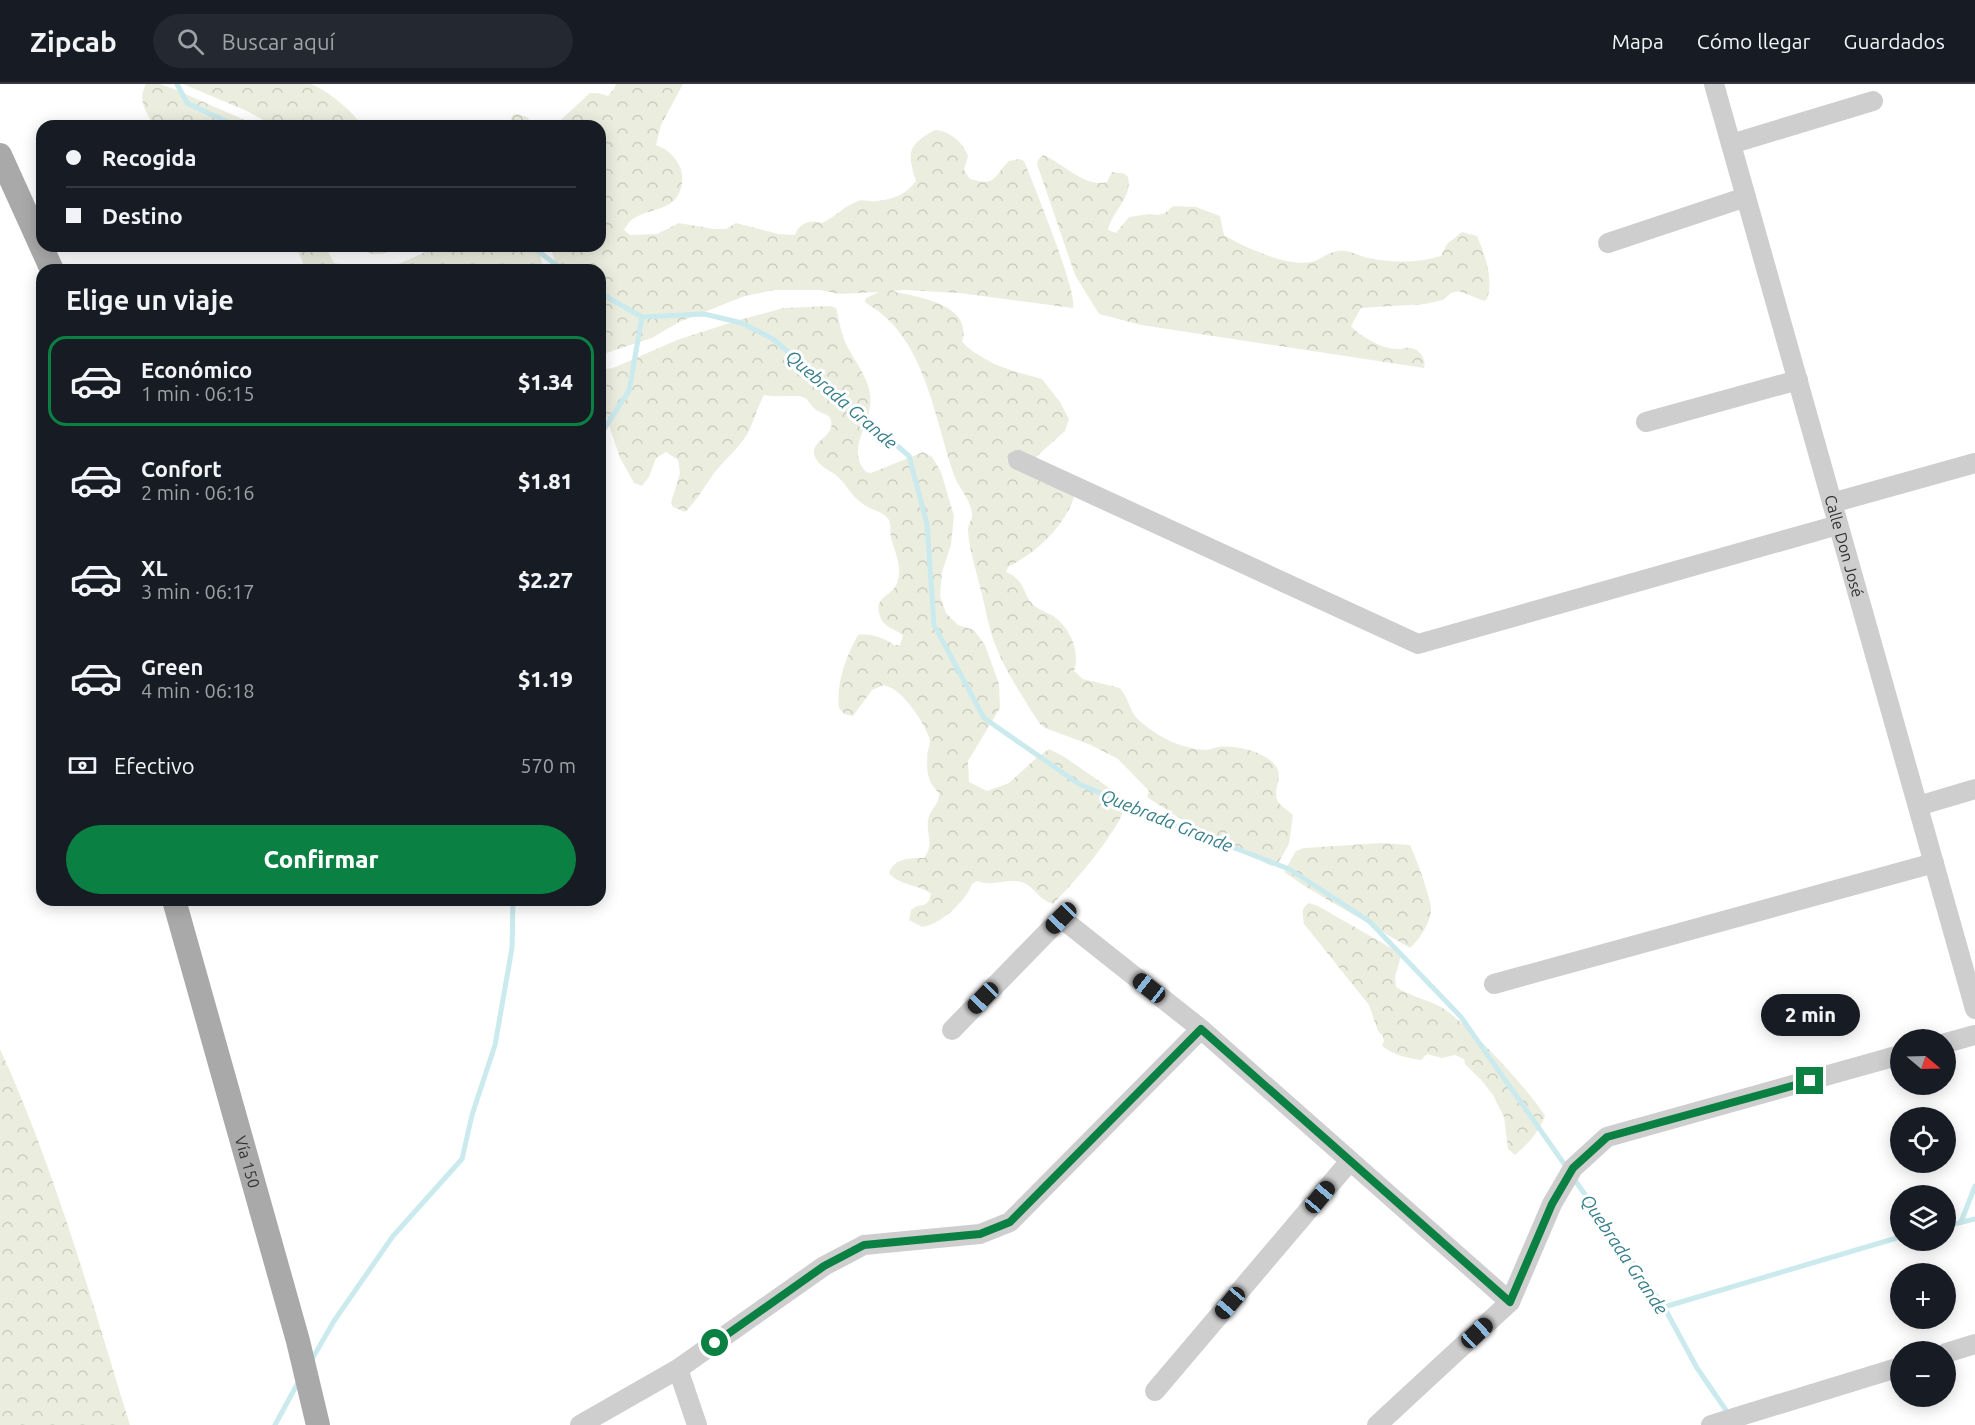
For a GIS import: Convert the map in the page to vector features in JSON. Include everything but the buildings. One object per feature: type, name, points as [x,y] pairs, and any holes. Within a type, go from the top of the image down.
[{"type":"main road","points":[[0,155],[36,235]]},
{"type":"main road","name":"Vía 150","points":[[176,906],[298,1341],[318,1425]]},
{"type":"street","name":"Calle Don José","points":[[1714,84],[1975,1009]]},
{"type":"street","points":[[1731,144],[1873,101]]},
{"type":"street","points":[[1608,243],[1746,197]]},
{"type":"street","points":[[1646,422],[1798,380]]},
{"type":"street","points":[[1018,460],[1418,644],[1838,525]]},
{"type":"street","points":[[1832,503],[1975,463]]},
{"type":"street","points":[[1918,806],[1975,789]]},
{"type":"street","points":[[1494,984],[1934,862]]},
{"type":"street","points":[[952,1030],[1061,918],[1201,1029],[1510,1302]]},
{"type":"street","points":[[580,1425],[678,1369],[824,1266],[864,1245],[980,1234],[1010,1222],[1201,1029]]},
{"type":"street","points":[[1956,1040],[1975,1035]]},
{"type":"street","points":[[1377,1425],[1510,1302],[1552,1204],[1573,1168],[1607,1137],[1890,1058]]},
{"type":"street","points":[[1155,1391],[1350,1161]]},
{"type":"street","points":[[1956,1350],[1975,1344]]},
{"type":"street","points":[[678,1369],[697,1425]]},
{"type":"street","points":[[1711,1425],[1890,1370]]},
{"type":"green space","points":[[146,84],[160,84],[244,120],[151,120],[142,101]]},
{"type":"green space","points":[[183,84],[311,84],[339,102],[357,120],[263,120]]},
{"type":"green space","points":[[616,84],[683,84],[661,125],[656,145],[670,153],[678,163],[682,176],[680,191],[677,197],[666,206],[639,215],[629,222],[624,230],[630,235],[657,234],[679,223],[726,229],[736,223],[779,234],[795,235],[806,223],[822,223],[858,201],[874,201],[899,196],[916,181],[911,163],[914,145],[935,130],[951,135],[963,146],[968,156],[964,170],[970,179],[990,181],[1009,161],[1019,159],[1024,161],[1069,282],[1073,308],[959,293],[892,291],[941,304],[952,311],[960,319],[963,329],[962,342],[972,351],[994,364],[1042,379],[1060,402],[1069,419],[1065,431],[1037,456],[1034,468],[1070,491],[1074,498],[1056,529],[1029,555],[1008,567],[1006,572],[1018,579],[1032,603],[1055,617],[1067,630],[1075,650],[1074,671],[1083,679],[1120,688],[1135,716],[1148,728],[1171,741],[1192,748],[1205,750],[1231,747],[1253,751],[1266,757],[1276,766],[1279,777],[1277,798],[1280,804],[1293,815],[1289,844],[1277,865],[1267,864],[1176,816],[1147,797],[1149,791],[1118,759],[1040,724],[1007,671],[996,648],[970,543],[968,528],[972,511],[954,475],[920,368],[898,330],[881,313],[865,302],[866,298],[879,292],[840,294],[820,290],[775,290],[745,296],[679,322],[652,338],[606,353],[606,264],[556,264],[552,252],[606,252],[606,120],[561,120],[590,93],[608,96]]},
{"type":"green space","points":[[513,115],[527,117],[529,120],[511,120]]},
{"type":"green space","points":[[1043,155],[1090,181],[1107,182],[1112,172],[1125,174],[1128,177],[1128,191],[1108,230],[1116,233],[1129,217],[1158,215],[1165,213],[1173,206],[1196,207],[1220,216],[1224,235],[1232,240],[1278,259],[1301,263],[1311,262],[1340,251],[1387,261],[1423,260],[1441,256],[1447,244],[1462,232],[1477,236],[1486,259],[1489,275],[1487,299],[1484,301],[1459,291],[1451,293],[1443,300],[1425,304],[1361,308],[1351,326],[1354,329],[1365,338],[1382,346],[1393,349],[1409,348],[1417,351],[1424,360],[1424,368],[1141,325],[1099,314],[1075,275],[1037,164]]},
{"type":"green space","points":[[298,252],[328,252],[334,263],[339,264],[304,264]]},
{"type":"green space","points":[[367,252],[389,252],[380,254]]},
{"type":"green space","points":[[426,252],[540,252],[542,264],[398,264]]},
{"type":"green space","points":[[830,306],[836,308],[844,339],[869,388],[870,407],[858,448],[858,456],[866,472],[871,473],[923,452],[932,457],[941,472],[954,516],[951,545],[942,572],[940,596],[946,613],[958,625],[974,630],[985,645],[999,684],[1000,708],[968,761],[969,782],[987,791],[1009,783],[1049,749],[1063,756],[1128,801],[1106,842],[1053,904],[1043,899],[1030,886],[1021,882],[983,883],[977,881],[972,884],[958,905],[937,922],[922,927],[909,920],[911,910],[929,901],[931,894],[898,880],[889,873],[891,868],[899,862],[924,858],[930,844],[928,820],[939,793],[928,774],[927,756],[930,741],[928,735],[916,714],[901,695],[884,685],[872,690],[853,716],[844,714],[839,708],[839,689],[843,670],[858,635],[877,637],[894,645],[900,645],[903,636],[884,623],[879,609],[881,600],[895,588],[899,577],[899,566],[891,538],[889,520],[857,499],[836,475],[819,463],[815,456],[816,445],[831,427],[829,417],[816,410],[805,398],[764,395],[747,435],[685,512],[673,507],[671,503],[680,473],[678,460],[666,452],[656,458],[649,477],[642,486],[634,483],[620,458],[606,416],[606,369],[677,340],[784,308]]},
{"type":"green space","points":[[1382,843],[1410,845],[1429,899],[1431,912],[1428,922],[1420,937],[1410,948],[1284,872],[1296,851],[1304,848]]},
{"type":"green space","points":[[1309,903],[1398,952],[1401,956],[1395,977],[1396,987],[1450,1013],[1496,1056],[1526,1090],[1545,1116],[1533,1137],[1515,1155],[1508,1149],[1504,1117],[1493,1095],[1465,1064],[1464,1059],[1455,1055],[1442,1058],[1427,1054],[1421,1060],[1395,1054],[1382,1046],[1383,1036],[1378,1031],[1369,1005],[1304,924],[1303,909]]},
{"type":"green space","points":[[0,1049],[20,1094],[55,1187],[130,1425],[0,1425]]},
{"type":"waterway","name":"Quebrada Grande","points":[[177,84],[187,103],[223,120]]},
{"type":"waterway","name":"Quebrada Grande","points":[[539,252],[555,264]]},
{"type":"waterway","name":"Quebrada Grande","points":[[606,296],[642,317],[704,314],[742,323],[773,339],[909,456],[927,524],[934,625],[984,718],[1079,784],[1289,869],[1369,921],[1461,1017],[1567,1168]]},
{"type":"waterway","points":[[606,426],[629,391],[642,317]]},
{"type":"waterway","points":[[311,1361],[334,1321],[393,1236],[462,1159],[472,1115],[495,1045],[512,948],[513,906]]},
{"type":"waterway","name":"Quebrada Grande","points":[[1572,1176],[1664,1307],[1697,1368],[1730,1416]]},
{"type":"waterway","points":[[1961,1222],[1975,1186]]},
{"type":"waterway","points":[[1956,1224],[1975,1219]]},
{"type":"waterway","points":[[1664,1307],[1890,1240]]},
{"type":"waterway","points":[[275,1425],[300,1379]]},
{"type":"route","points":[[715,1343],[824,1266],[864,1245],[980,1234],[1010,1222],[1201,1029],[1510,1302],[1552,1204],[1573,1168],[1607,1137],[1810,1081]]}]
